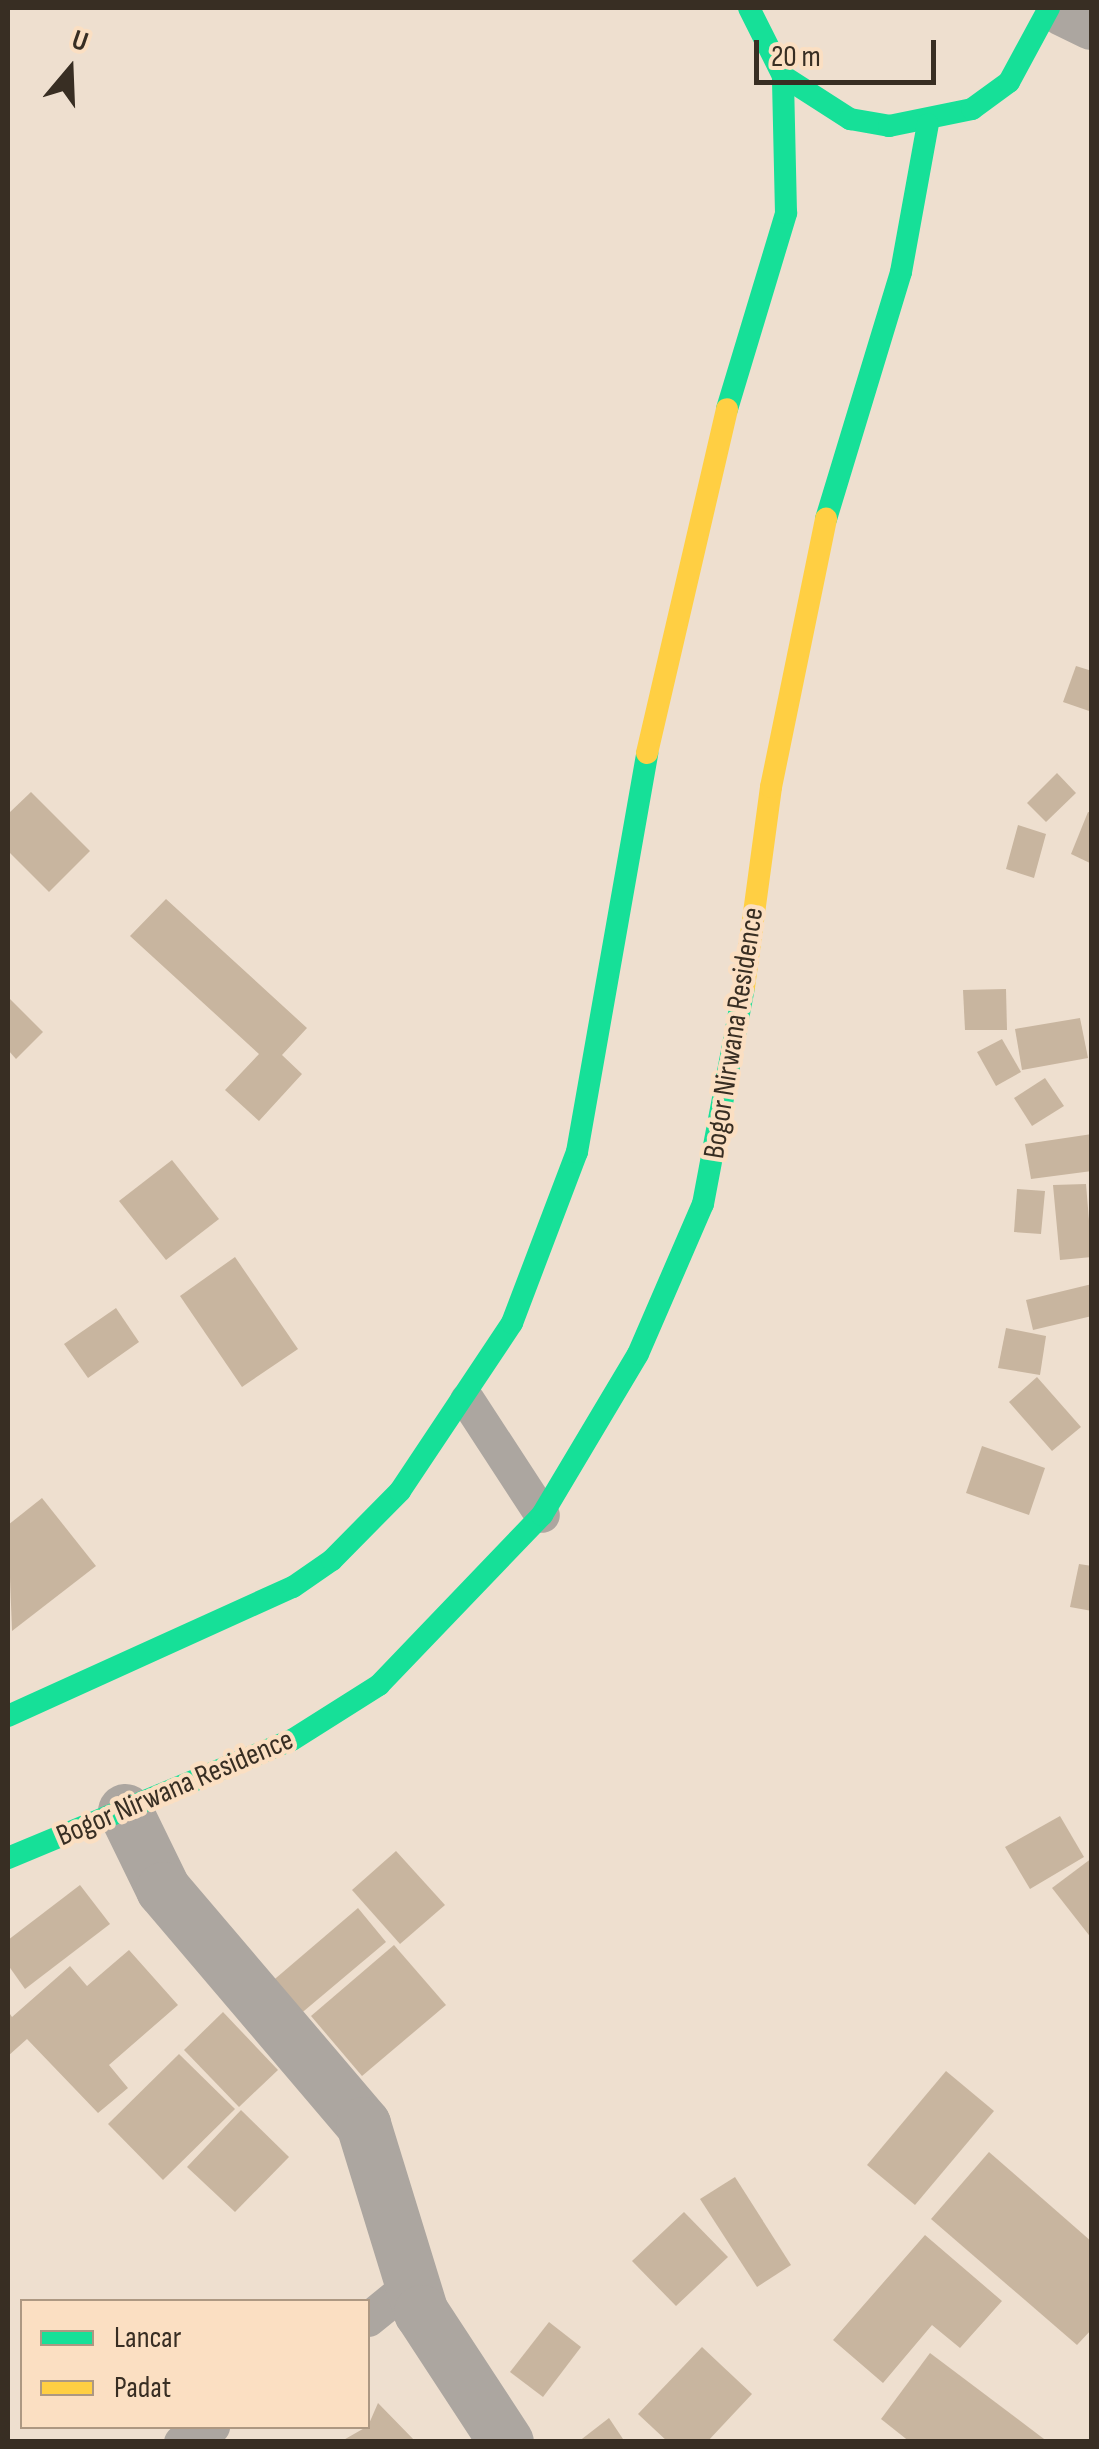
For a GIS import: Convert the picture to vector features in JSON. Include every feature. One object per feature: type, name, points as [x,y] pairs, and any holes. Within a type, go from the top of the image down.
[{"type":"street","points":[[8,1716],[306,1578],[400,1491],[467,1400],[512,1323],[577,1152],[660,684],[708,474],[786,212],[783,76],[749,8]]},
{"type":"street","points":[[783,76],[850,119],[928,124],[1008,82],[1049,8]]},
{"type":"street","points":[[1063,8],[1092,22]]},
{"type":"street","name":"Bogor Nirwana Residence","points":[[8,1858],[292,1740],[379,1685],[542,1514],[638,1354],[704,1204],[826,519],[901,272],[928,124]]},
{"type":"street","points":[[125,1811],[163,1889],[363,2124],[412,2284],[506,2442]]},
{"type":"lane","points":[[467,1400],[542,1514]]},
{"type":"lane","points":[[370,2317],[412,2284]]},
{"type":"lane","points":[[181,2442],[206,2429]]},
{"type":"building","points":[[1076,666],[1092,671],[1092,712],[1063,702]]},
{"type":"building","points":[[1057,773],[1076,793],[1046,822],[1027,803]]},
{"type":"building","points":[[31,792],[90,851],[49,892],[8,851],[8,814]]},
{"type":"building","points":[[1088,812],[1092,813],[1092,864],[1071,854]]},
{"type":"building","points":[[1018,825],[1046,834],[1034,878],[1006,869]]},
{"type":"building","points":[[166,899],[307,1028],[282,1055],[302,1074],[259,1121],[225,1090],[259,1054],[130,936]]},
{"type":"building","points":[[1006,989],[1007,1030],[965,1030],[963,990]]},
{"type":"building","points":[[8,997],[43,1032],[16,1059],[8,1050]]},
{"type":"building","points":[[1080,1018],[1088,1058],[1022,1070],[1015,1029]]},
{"type":"building","points":[[1002,1039],[1021,1072],[996,1086],[977,1052]]},
{"type":"building","points":[[1045,1078],[1064,1106],[1032,1126],[1014,1098]]},
{"type":"building","points":[[1092,1134],[1092,1171],[1031,1179],[1025,1144]]},
{"type":"building","points":[[172,1160],[219,1219],[166,1260],[119,1201]]},
{"type":"building","points":[[1086,1184],[1092,1257],[1060,1260],[1053,1185]]},
{"type":"building","points":[[1017,1189],[1045,1191],[1041,1234],[1014,1232]]},
{"type":"building","points":[[235,1257],[298,1349],[242,1387],[180,1296]]},
{"type":"building","points":[[1092,1284],[1092,1316],[1033,1330],[1026,1300]]},
{"type":"building","points":[[116,1308],[139,1342],[88,1378],[64,1344]]},
{"type":"building","points":[[1006,1328],[1046,1336],[1040,1375],[998,1368]]},
{"type":"building","points":[[1037,1377],[1081,1427],[1052,1451],[1009,1402]]},
{"type":"building","points":[[982,1446],[1045,1468],[1029,1515],[966,1493]]},
{"type":"building","points":[[42,1498],[96,1566],[12,1631],[8,1525]]},
{"type":"building","points":[[1079,1564],[1092,1566],[1092,1611],[1070,1607]]},
{"type":"building","points":[[1060,1816],[1084,1857],[1030,1889],[1005,1847]]},
{"type":"building","points":[[396,1851],[445,1905],[400,1944],[352,1890]]},
{"type":"building","points":[[1092,1858],[1092,1939],[1052,1888]]},
{"type":"building","points":[[80,1885],[110,1924],[25,1989],[8,1965],[8,1940]]},
{"type":"building","points":[[358,1908],[386,1942],[298,2016],[269,1984]]},
{"type":"building","points":[[394,1945],[446,2005],[362,2076],[311,2016]]},
{"type":"building","points":[[129,1950],[178,2005],[109,2065],[128,2088],[98,2113],[27,2039],[8,2056],[8,2011],[12,2017],[70,1966],[87,1986]]},
{"type":"building","points":[[223,2012],[278,2070],[239,2107],[184,2050]]},
{"type":"building","points":[[179,2054],[235,2109],[163,2180],[108,2124]]},
{"type":"building","points":[[946,2071],[994,2111],[915,2205],[867,2165]]},
{"type":"building","points":[[241,2110],[289,2157],[235,2212],[187,2167]]},
{"type":"building","points":[[989,2152],[1092,2242],[1092,2329],[1077,2345],[931,2219]]},
{"type":"building","points":[[735,2177],[791,2265],[757,2287],[700,2199]]},
{"type":"building","points":[[684,2212],[728,2257],[676,2306],[632,2261]]},
{"type":"building","points":[[925,2235],[1002,2301],[960,2348],[932,2325],[883,2383],[833,2340]]},
{"type":"building","points":[[549,2322],[581,2347],[543,2397],[510,2372]]},
{"type":"building","points":[[702,2347],[752,2394],[707,2442],[668,2442],[638,2414]]},
{"type":"building","points":[[930,2353],[1048,2442],[910,2442],[881,2419]]},
{"type":"building","points":[[378,2403],[416,2442],[340,2442],[370,2429]]},
{"type":"building","points":[[609,2418],[625,2442],[578,2442]]},
{"type":"traffic: fast","points":[[749,8],[783,76],[850,119],[889,126],[972,109],[1009,82],[1049,8]]},
{"type":"traffic: fast","points":[[727,409],[786,213],[783,76]]},
{"type":"traffic: fast","points":[[826,519],[901,272],[928,124]]},
{"type":"traffic: fast","points":[[8,1716],[293,1587],[332,1560],[400,1491],[512,1323],[577,1152],[647,753]]},
{"type":"traffic: fast","points":[[8,1858],[292,1740],[379,1685],[542,1515],[638,1354],[703,1204],[744,987]]},
{"type":"traffic: slow","points":[[647,753],[727,409]]},
{"type":"traffic: slow","points":[[744,987],[771,787],[826,519]]}]
